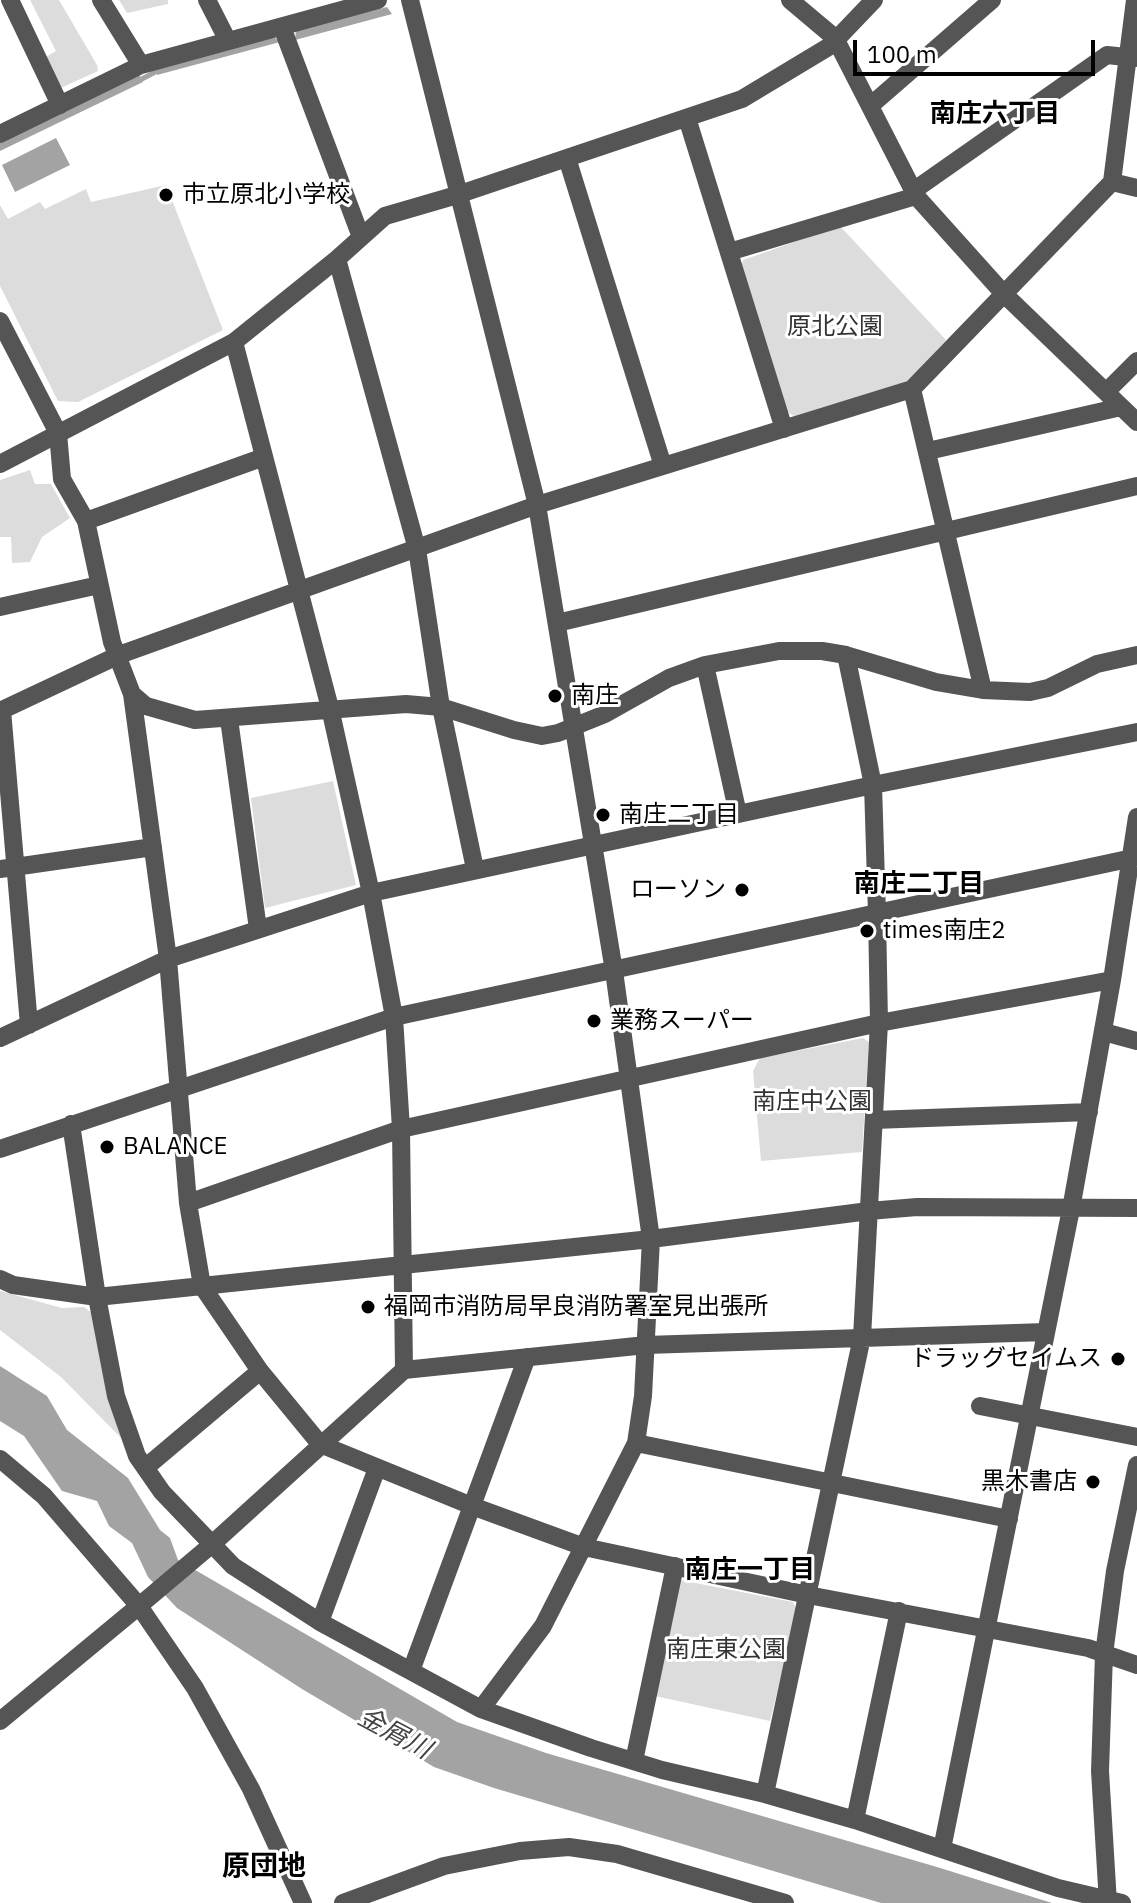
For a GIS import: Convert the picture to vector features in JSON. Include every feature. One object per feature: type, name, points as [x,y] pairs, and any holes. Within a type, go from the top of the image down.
[{"type":"street","points":[[10,0],[60,105]]},
{"type":"street","points":[[101,0],[141,65]]},
{"type":"street","points":[[207,0],[228,41]]},
{"type":"street","points":[[0,134],[141,65],[378,0]]},
{"type":"street","points":[[790,0],[835,38],[915,193],[1004,294],[1137,422]]},
{"type":"street","points":[[0,464],[234,342],[385,216],[457,195],[742,99],[830,46],[874,0]]},
{"type":"street","points":[[870,106],[992,0]]},
{"type":"street","points":[[29,1025],[8,868],[1,711],[119,655],[537,505],[912,389],[1112,182],[1132,57],[1135,0]]},
{"type":"street","points":[[411,6],[537,505],[614,971],[651,1239],[643,1396],[636,1443],[543,1626],[481,1709]]},
{"type":"street","points":[[282,27],[361,237]]},
{"type":"street","points":[[729,252],[915,193],[1107,55],[1132,57]]},
{"type":"street","points":[[687,118],[784,429]]},
{"type":"street","points":[[567,158],[663,466]]},
{"type":"street","points":[[1112,182],[1137,188]]},
{"type":"street","points":[[337,259],[417,549],[441,707],[475,869]]},
{"type":"street","points":[[0,321],[58,433],[62,479],[86,521],[112,642],[132,694],[168,959],[188,1203],[202,1286],[260,1371],[320,1444],[472,1506],[584,1547],[808,1595],[1088,1648],[1137,1665]]},
{"type":"street","points":[[234,342],[330,708],[371,893],[394,1017],[401,1129],[404,1370]]},
{"type":"street","points":[[1106,392],[1137,361]]},
{"type":"street","points":[[912,389],[983,690]]},
{"type":"street","points":[[928,451],[1121,407]]},
{"type":"street","points":[[86,521],[264,457]]},
{"type":"street","points":[[557,623],[946,532],[1136,492]]},
{"type":"street","points":[[0,607],[99,585]]},
{"type":"street","points":[[132,694],[146,706],[195,720],[406,704],[441,707],[542,736],[605,714],[669,678],[705,665],[779,651],[822,651],[846,655],[936,682],[983,690],[1030,692],[1048,688],[1097,664],[1137,655]]},
{"type":"street","points":[[765,1794],[862,1337],[879,1023],[877,914],[873,785],[846,655]]},
{"type":"street","points":[[705,665],[738,814]]},
{"type":"street","points":[[229,719],[258,929]]},
{"type":"street","points":[[0,1038],[168,959],[371,893],[873,785],[1137,732]]},
{"type":"street","points":[[942,1849],[1071,1209],[1104,1032],[1137,817]]},
{"type":"street","points":[[8,868],[153,847]]},
{"type":"street","points":[[0,1149],[394,1017],[1133,858]]},
{"type":"street","points":[[188,1203],[401,1129],[879,1023],[1112,980]]},
{"type":"street","points":[[1104,1032],[1137,1041]]},
{"type":"street","points":[[874,1120],[1089,1112]]},
{"type":"street","points":[[71,1124],[97,1297],[116,1396],[137,1456],[162,1492],[210,1546],[233,1566],[320,1622],[481,1709],[634,1761],[855,1820],[1058,1888],[1113,1902],[1100,1771],[1104,1654],[1115,1571],[1137,1465]]},
{"type":"street","points":[[0,1279],[13,1285],[97,1297],[651,1239],[869,1211],[917,1207],[1137,1208]]},
{"type":"street","points":[[0,1721],[155,1595],[404,1370],[646,1345],[1046,1332]]},
{"type":"street","points":[[411,1671],[527,1357]]},
{"type":"street","points":[[145,1468],[260,1371]]},
{"type":"street","points":[[980,1406],[1137,1437]]},
{"type":"street","points":[[636,1443],[1009,1519]]},
{"type":"street","points":[[0,1459],[44,1496],[139,1606],[195,1688],[251,1789],[303,1903]]},
{"type":"street","points":[[320,1622],[377,1468]]},
{"type":"street","points":[[634,1761],[675,1566]]},
{"type":"street","points":[[855,1820],[899,1611]]},
{"type":"street","points":[[343,1903],[444,1866],[520,1851],[569,1847],[617,1854],[785,1903]]},
{"type":"green space","points":[[30,0],[59,0],[98,71],[54,91],[39,61],[56,51]]},
{"type":"green space","points":[[119,0],[168,0],[168,4],[127,13]]},
{"type":"green space","points":[[166,185],[223,330],[78,402],[58,401],[0,286],[0,205],[8,219],[40,202],[45,209],[86,189],[91,202]]},
{"type":"green space","name":"原北公園","points":[[840,226],[946,340],[909,381],[794,416],[786,411],[741,267],[743,260]]},
{"type":"green space","points":[[30,470],[35,484],[51,484],[70,518],[42,537],[30,562],[12,563],[11,537],[0,537],[0,480]]},
{"type":"green space","points":[[333,781],[356,885],[265,908],[251,798]]},
{"type":"green space","name":"南庄中公園","points":[[863,1038],[869,1042],[862,1152],[761,1161],[753,1071],[760,1058]]},
{"type":"green space","points":[[0,1291],[62,1308],[84,1307],[92,1313],[110,1406],[126,1443],[61,1377],[0,1330]]},
{"type":"green space","name":"南庄東公園","points":[[680,1580],[793,1602],[797,1611],[770,1721],[655,1696]]},
{"type":"water","points":[[387,7],[392,14],[295,40],[296,30]]},
{"type":"water","points":[[272,35],[280,42],[157,75],[154,68]]},
{"type":"water","points":[[139,74],[143,82],[0,151],[0,142]]},
{"type":"water","points":[[56,138],[70,165],[15,192],[2,165]]},
{"type":"water","name":"金屑川","points":[[0,1366],[47,1396],[67,1430],[128,1478],[160,1530],[170,1538],[178,1560],[457,1722],[546,1753],[1052,1903],[881,1903],[494,1788],[434,1767],[302,1689],[177,1608],[148,1577],[132,1543],[109,1526],[97,1501],[62,1491],[24,1436],[0,1421]]},
{"type":"waterway","points":[[138,81],[161,69]]},
{"type":"place","name":"市立原北小学校","points":[[166,195]]},
{"type":"place","name":"南庄","points":[[555,696]]},
{"type":"place","name":"南庄二丁目","points":[[603,815]]},
{"type":"place","name":"ローソン","points":[[742,890]]},
{"type":"place","name":"times南庄2","points":[[867,931]]},
{"type":"place","name":"業務スーパー","points":[[594,1021]]},
{"type":"place","name":"BALANCE","points":[[107,1147]]},
{"type":"place","name":"福岡市消防局早良消防署室見出張所","points":[[368,1307]]},
{"type":"place","name":"ドラッグセイムス","points":[[1118,1359]]},
{"type":"place","name":"黒木書店","points":[[1093,1482]]},
{"type":"district","name":"南庄六丁目","points":[[995,114]]},
{"type":"district","name":"南庄二丁目","points":[[919,884]]},
{"type":"district","name":"南庄一丁目","points":[[750,1570]]},
{"type":"district","name":"原団地","points":[[264,1867]]}]
